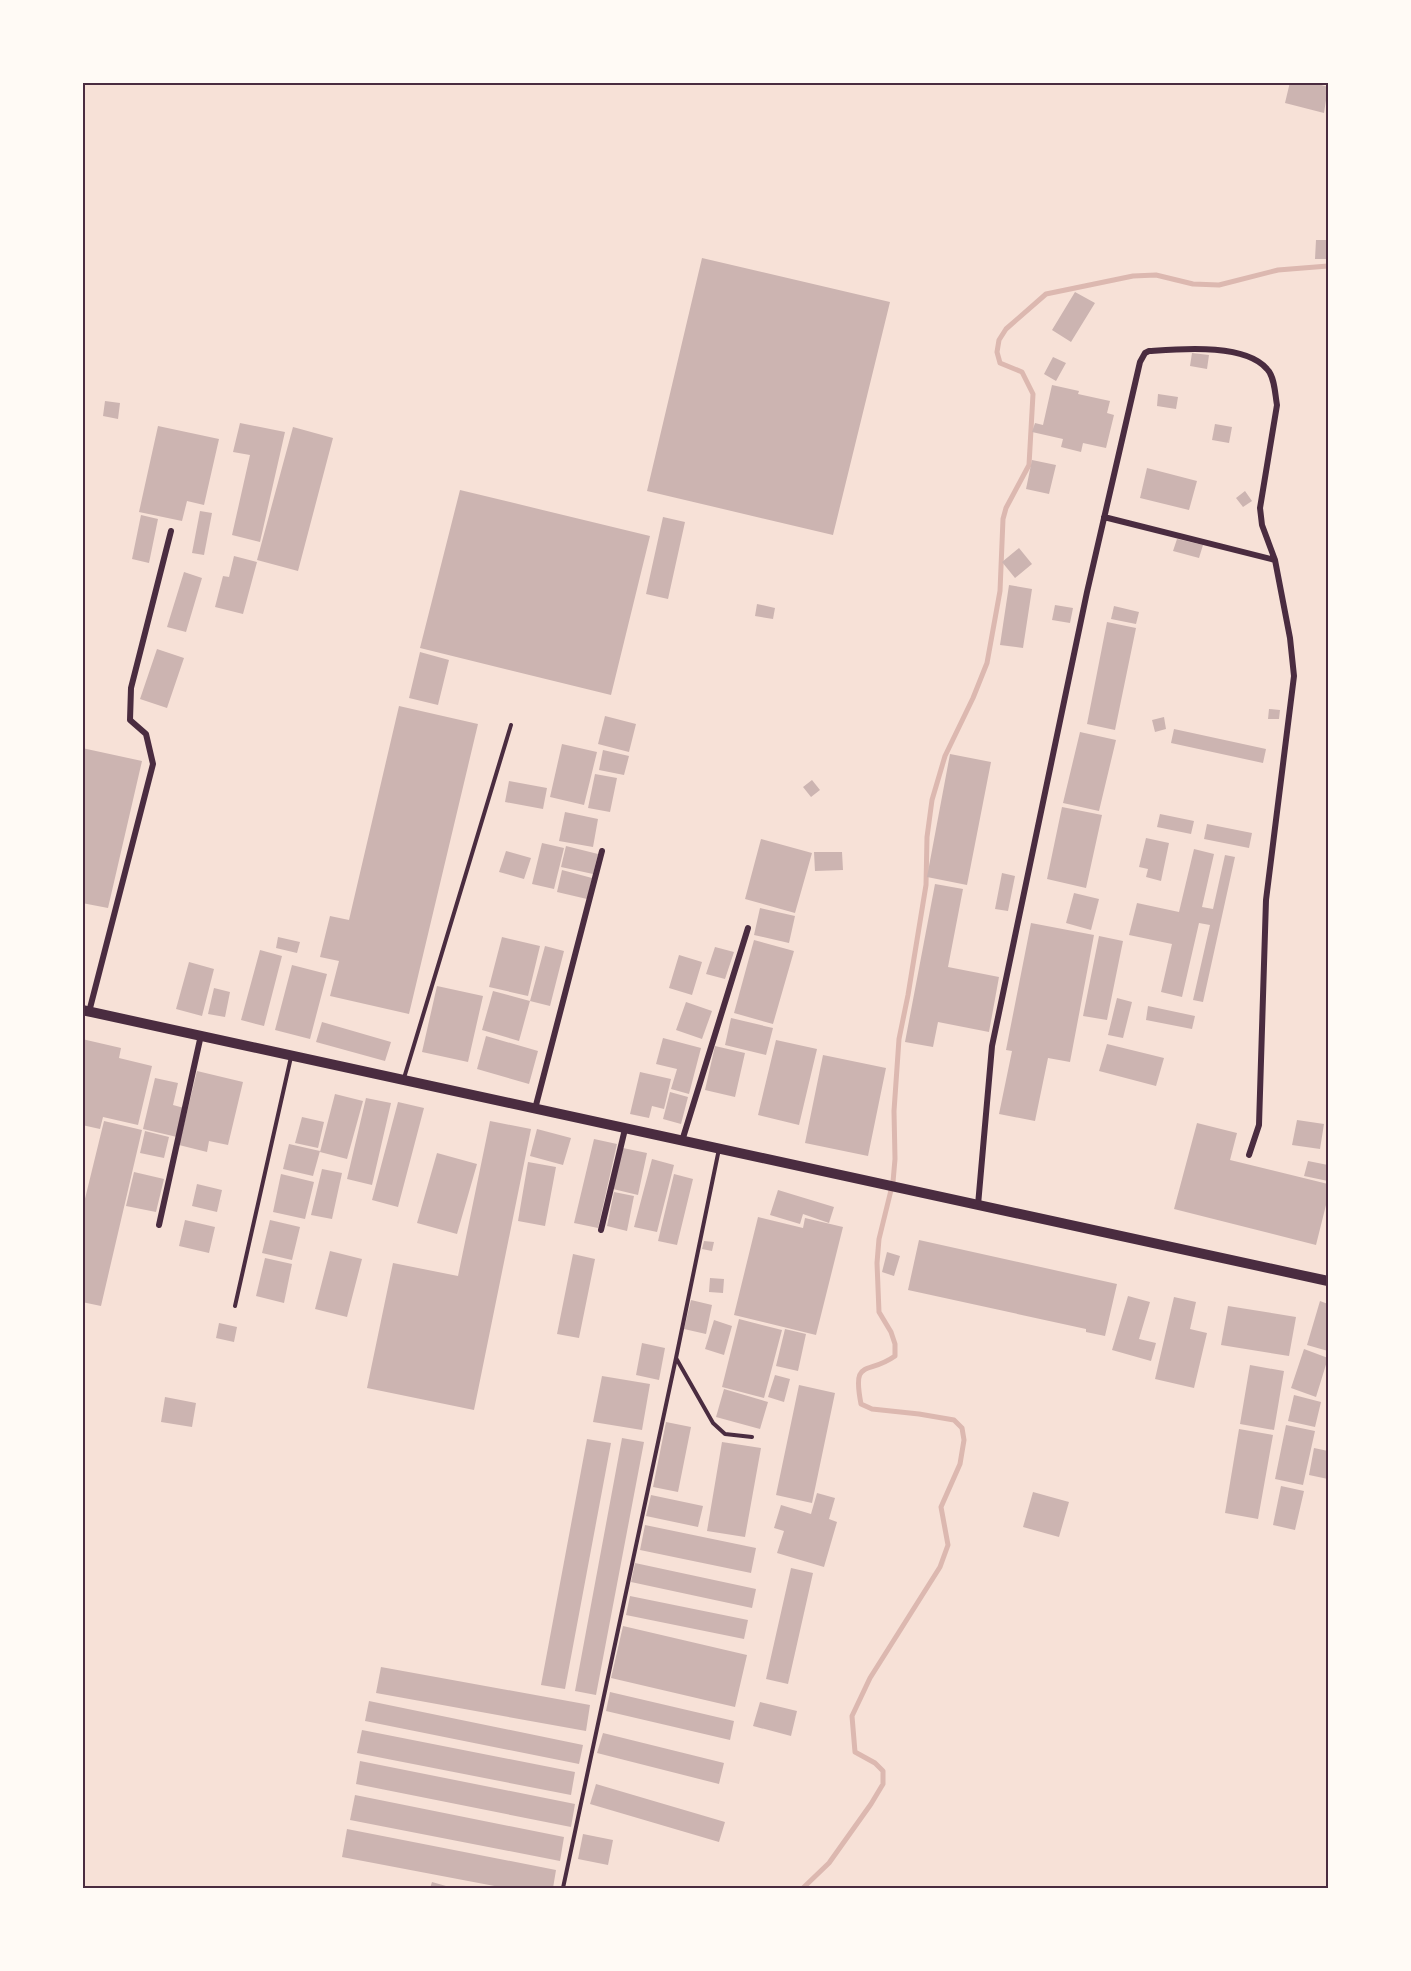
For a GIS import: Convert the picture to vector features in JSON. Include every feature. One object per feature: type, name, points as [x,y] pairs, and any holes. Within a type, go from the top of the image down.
[{"type":"main road","points":[[86,1011],[1329,1281]]},
{"type":"street","points":[[978,1205],[992,1047],[1104,517],[1140,362],[1144,353],[1174,349],[1222,349],[1254,360],[1268,369],[1275,389],[1277,405],[1260,508],[1262,525],[1275,560],[1290,638],[1294,676],[1266,900],[1259,1125],[1249,1155]]},
{"type":"street","points":[[1104,517],[1275,560]]},
{"type":"street","points":[[86,1011],[153,764],[146,734],[129,720],[129,702],[171,531]]},
{"type":"street","points":[[535,1109],[602,851]]},
{"type":"street","points":[[682,1141],[748,928]]},
{"type":"street","points":[[159,1225],[201,1035]]},
{"type":"street","points":[[601,1230],[625,1129]]},
{"type":"lane","points":[[404,1080],[511,726]]},
{"type":"lane","points":[[235,1306],[291,1056]]},
{"type":"lane","points":[[563,1888],[719,1149]]},
{"type":"lane","points":[[676,1358],[713,1423],[725,1434],[752,1437]]},
{"type":"building","points":[[1290,82],[1311,82],[1328,87],[1324,113],[1285,103]]},
{"type":"building","points":[[1316,240],[1328,240],[1328,259],[1315,259]]},
{"type":"building","points":[[702,258],[890,302],[833,535],[647,491]]},
{"type":"building","points":[[1075,292],[1095,303],[1071,342],[1052,330]]},
{"type":"building","points":[[1192,353],[1209,355],[1207,369],[1190,366]]},
{"type":"building","points":[[1053,357],[1066,363],[1056,381],[1044,374]]},
{"type":"building","points":[[1052,385],[1110,401],[1107,413],[1114,415],[1106,448],[1083,443],[1081,452],[1061,447],[1063,439],[1032,432],[1035,423],[1043,425]]},
{"type":"building","points":[[1158,394],[1178,397],[1176,409],[1157,406]]},
{"type":"building","points":[[105,401],[120,403],[118,419],[103,416]]},
{"type":"building","points":[[240,423],[285,432],[260,542],[232,535],[250,455],[233,452]]},
{"type":"building","points":[[1215,424],[1232,427],[1229,443],[1212,440]]},
{"type":"building","points":[[158,426],[219,439],[204,505],[187,501],[182,521],[139,512]]},
{"type":"building","points":[[293,427],[333,438],[298,571],[257,560]]},
{"type":"building","points":[[1032,460],[1056,465],[1049,494],[1026,489]]},
{"type":"building","points":[[1147,468],[1197,481],[1189,510],[1140,498]]},
{"type":"building","points":[[460,490],[650,536],[611,695],[420,648]]},
{"type":"building","points":[[1245,491],[1252,501],[1243,507],[1236,498]]},
{"type":"building","points":[[200,511],[212,513],[204,555],[192,553]]},
{"type":"building","points":[[141,515],[158,519],[149,563],[132,559]]},
{"type":"building","points":[[663,517],[685,522],[668,599],[646,594]]},
{"type":"building","points":[[1177,539],[1203,545],[1199,558],[1173,551]]},
{"type":"building","points":[[1019,548],[1032,564],[1015,578],[1002,562]]},
{"type":"building","points":[[234,556],[257,562],[243,614],[215,607],[223,576],[229,577]]},
{"type":"building","points":[[184,572],[202,578],[186,632],[167,627]]},
{"type":"building","points":[[1009,585],[1032,589],[1023,648],[1000,645]]},
{"type":"building","points":[[757,604],[775,608],[773,619],[755,616]]},
{"type":"building","points":[[1055,605],[1073,608],[1070,623],[1052,620]]},
{"type":"building","points":[[1114,606],[1139,612],[1136,624],[1111,619]]},
{"type":"building","points":[[1107,622],[1136,628],[1115,730],[1087,724]]},
{"type":"building","points":[[157,649],[184,658],[167,708],[140,699]]},
{"type":"building","points":[[420,652],[449,660],[438,705],[409,698]]},
{"type":"building","points":[[399,706],[478,724],[409,1014],[330,996],[339,961],[320,957],[330,916],[349,920]]},
{"type":"building","points":[[1269,709],[1280,710],[1279,719],[1268,719]]},
{"type":"building","points":[[605,716],[636,724],[629,752],[598,744]]},
{"type":"building","points":[[1164,717],[1166,729],[1155,732],[1152,720]]},
{"type":"building","points":[[1174,729],[1266,749],[1263,763],[1171,743]]},
{"type":"building","points":[[1080,732],[1116,740],[1099,811],[1063,803]]},
{"type":"building","points":[[562,744],[597,752],[584,805],[550,797]]},
{"type":"building","points":[[82,748],[142,761],[108,908],[82,903]]},
{"type":"building","points":[[603,750],[629,756],[624,775],[599,770]]},
{"type":"building","points":[[950,754],[991,762],[967,885],[927,877]]},
{"type":"building","points":[[595,774],[617,778],[610,812],[588,808]]},
{"type":"building","points":[[812,780],[820,790],[811,797],[803,787]]},
{"type":"building","points":[[509,781],[547,788],[543,809],[505,802]]},
{"type":"building","points":[[1062,807],[1102,815],[1086,888],[1047,879]]},
{"type":"building","points":[[565,812],[598,819],[593,847],[559,841]]},
{"type":"building","points":[[1160,814],[1194,821],[1191,834],[1157,827]]},
{"type":"building","points":[[1207,824],[1252,833],[1249,848],[1204,839]]},
{"type":"building","points":[[1146,838],[1169,843],[1161,881],[1146,877],[1148,869],[1139,867]]},
{"type":"building","points":[[761,839],[812,853],[795,913],[745,899]]},
{"type":"building","points":[[542,843],[564,848],[554,889],[532,884]]},
{"type":"building","points":[[566,846],[598,854],[593,874],[561,867]]},
{"type":"building","points":[[1194,849],[1214,854],[1202,907],[1213,909],[1225,855],[1235,857],[1203,1002],[1193,1000],[1210,925],[1199,923],[1182,997],[1161,992],[1172,944],[1129,935],[1137,903],[1179,912]]},
{"type":"building","points":[[506,851],[531,858],[524,879],[499,872]]},
{"type":"building","points":[[814,852],[842,852],[843,870],[815,871]]},
{"type":"building","points":[[562,870],[592,878],[587,899],[557,892]]},
{"type":"building","points":[[1002,873],[1015,876],[1008,911],[995,909]]},
{"type":"building","points":[[935,884],[963,889],[948,967],[999,977],[989,1032],[938,1022],[933,1047],[905,1042]]},
{"type":"building","points":[[1074,893],[1099,899],[1091,930],[1066,923]]},
{"type":"building","points":[[760,908],[795,916],[789,943],[754,935]]},
{"type":"building","points":[[1031,923],[1094,935],[1070,1062],[1048,1058],[1035,1121],[999,1114],[1012,1051],[1006,1050]]},
{"type":"building","points":[[1099,936],[1123,941],[1107,1020],[1083,1016]]},
{"type":"building","points":[[278,937],[300,942],[297,953],[276,948]]},
{"type":"building","points":[[502,937],[540,946],[528,996],[489,987]]},
{"type":"building","points":[[754,940],[794,951],[773,1024],[734,1013]]},
{"type":"building","points":[[545,946],[564,951],[550,1006],[530,1001]]},
{"type":"building","points":[[715,947],[734,952],[725,979],[706,974]]},
{"type":"building","points":[[260,950],[282,956],[264,1026],[241,1020]]},
{"type":"building","points":[[679,955],[702,962],[692,995],[669,988]]},
{"type":"building","points":[[189,962],[214,969],[202,1016],[176,1009]]},
{"type":"building","points":[[292,965],[327,974],[310,1039],[275,1030]]},
{"type":"building","points":[[437,986],[483,996],[468,1062],[422,1052]]},
{"type":"building","points":[[214,988],[230,992],[225,1017],[208,1014]]},
{"type":"building","points":[[493,991],[530,1001],[519,1041],[482,1030]]},
{"type":"building","points":[[1117,998],[1132,1002],[1123,1038],[1108,1035]]},
{"type":"building","points":[[686,1002],[712,1011],[702,1039],[676,1030]]},
{"type":"building","points":[[1148,1006],[1195,1016],[1192,1029],[1146,1020]]},
{"type":"building","points":[[731,1018],[773,1028],[766,1055],[725,1045]]},
{"type":"building","points":[[322,1022],[391,1042],[385,1061],[316,1042]]},
{"type":"building","points":[[486,1036],[538,1051],[529,1084],[477,1069]]},
{"type":"building","points":[[663,1038],[701,1048],[689,1094],[671,1089],[677,1069],[656,1064]]},
{"type":"building","points":[[82,1039],[121,1048],[119,1058],[152,1066],[138,1125],[103,1117],[100,1129],[82,1125]]},
{"type":"building","points":[[776,1040],[817,1049],[799,1125],[758,1115]]},
{"type":"building","points":[[1107,1044],[1164,1058],[1156,1086],[1099,1071]]},
{"type":"building","points":[[715,1046],[745,1053],[735,1097],[705,1090]]},
{"type":"building","points":[[823,1055],[886,1068],[868,1156],[805,1143]]},
{"type":"building","points":[[197,1071],[243,1082],[228,1145],[209,1141],[207,1152],[179,1145]]},
{"type":"building","points":[[640,1072],[671,1079],[664,1109],[652,1106],[649,1118],[630,1114]]},
{"type":"building","points":[[155,1078],[178,1083],[173,1105],[184,1108],[177,1137],[143,1129]]},
{"type":"building","points":[[670,1092],[688,1097],[681,1124],[663,1119]]},
{"type":"building","points":[[335,1094],[363,1101],[347,1159],[320,1152]]},
{"type":"building","points":[[366,1098],[391,1103],[372,1185],[347,1179]]},
{"type":"building","points":[[398,1102],[424,1108],[398,1207],[372,1200]]},
{"type":"building","points":[[302,1117],[324,1122],[318,1148],[295,1143]]},
{"type":"building","points":[[1297,1120],[1324,1124],[1320,1149],[1292,1145]]},
{"type":"building","points":[[104,1121],[142,1130],[101,1306],[82,1302],[82,1211]]},
{"type":"building","points":[[490,1121],[531,1129],[474,1410],[367,1388],[393,1263],[458,1276]]},
{"type":"building","points":[[1197,1123],[1237,1133],[1230,1160],[1328,1184],[1328,1197],[1316,1245],[1174,1209]]},
{"type":"building","points":[[537,1129],[571,1138],[563,1165],[530,1156]]},
{"type":"building","points":[[145,1131],[169,1137],[164,1158],[140,1153]]},
{"type":"building","points":[[594,1139],[617,1144],[598,1228],[574,1223]]},
{"type":"building","points":[[289,1144],[320,1151],[313,1176],[283,1169]]},
{"type":"building","points":[[623,1148],[647,1153],[638,1195],[613,1189]]},
{"type":"building","points":[[437,1153],[477,1164],[457,1234],[417,1223]]},
{"type":"building","points":[[652,1159],[674,1165],[657,1232],[634,1227]]},
{"type":"building","points":[[1308,1161],[1328,1165],[1328,1181],[1304,1176]]},
{"type":"building","points":[[528,1162],[556,1167],[545,1226],[518,1221]]},
{"type":"building","points":[[322,1169],[342,1173],[332,1219],[311,1215]]},
{"type":"building","points":[[134,1172],[164,1179],[156,1212],[126,1206]]},
{"type":"building","points":[[281,1174],[314,1182],[305,1219],[273,1212]]},
{"type":"building","points":[[674,1174],[693,1179],[677,1245],[658,1241]]},
{"type":"building","points":[[197,1184],[222,1190],[217,1212],[192,1206]]},
{"type":"building","points":[[778,1190],[834,1207],[829,1223],[803,1214],[800,1224],[770,1215]]},
{"type":"building","points":[[614,1192],[634,1196],[627,1231],[607,1226]]},
{"type":"building","points":[[758,1217],[803,1228],[805,1218],[843,1227],[816,1335],[734,1315]]},
{"type":"building","points":[[185,1220],[215,1227],[209,1253],[179,1246]]},
{"type":"building","points":[[270,1220],[300,1227],[292,1260],[262,1253]]},
{"type":"building","points":[[919,1240],[1117,1284],[1105,1336],[1086,1332],[1086,1329],[908,1290]]},
{"type":"building","points":[[704,1241],[714,1242],[712,1251],[702,1249]]},
{"type":"building","points":[[330,1251],[362,1259],[347,1317],[315,1309]]},
{"type":"building","points":[[887,1252],[900,1256],[894,1276],[882,1272]]},
{"type":"building","points":[[573,1254],[595,1259],[579,1338],[557,1334]]},
{"type":"building","points":[[265,1258],[292,1264],[284,1303],[256,1296]]},
{"type":"building","points":[[710,1278],[724,1279],[723,1293],[709,1292]]},
{"type":"building","points":[[1128,1296],[1150,1302],[1139,1339],[1156,1343],[1151,1361],[1112,1350]]},
{"type":"building","points":[[1174,1297],[1196,1302],[1190,1329],[1207,1333],[1194,1388],[1155,1379]]},
{"type":"building","points":[[691,1300],[712,1305],[706,1334],[684,1329]]},
{"type":"building","points":[[1320,1301],[1328,1304],[1328,1351],[1307,1345]]},
{"type":"building","points":[[1228,1306],[1296,1317],[1289,1356],[1221,1345]]},
{"type":"building","points":[[739,1319],[782,1330],[764,1398],[722,1387]]},
{"type":"building","points":[[714,1320],[732,1326],[724,1355],[705,1349]]},
{"type":"building","points":[[219,1323],[237,1327],[234,1342],[216,1338]]},
{"type":"building","points":[[785,1329],[806,1334],[798,1371],[776,1366]]},
{"type":"building","points":[[642,1343],[665,1348],[659,1380],[636,1375]]},
{"type":"building","points":[[1304,1349],[1328,1358],[1316,1397],[1291,1388]]},
{"type":"building","points":[[1250,1365],[1284,1371],[1274,1430],[1240,1424]]},
{"type":"building","points":[[775,1375],[790,1379],[784,1402],[768,1397]]},
{"type":"building","points":[[602,1376],[650,1384],[642,1430],[593,1422]]},
{"type":"building","points":[[799,1385],[835,1393],[812,1503],[776,1495]]},
{"type":"building","points":[[724,1389],[768,1402],[760,1429],[716,1417]]},
{"type":"building","points":[[1294,1395],[1321,1402],[1315,1427],[1288,1421]]},
{"type":"building","points":[[165,1397],[196,1403],[192,1427],[161,1422]]},
{"type":"building","points":[[666,1422],[691,1427],[678,1492],[653,1487]]},
{"type":"building","points":[[1286,1425],[1315,1431],[1303,1485],[1275,1479]]},
{"type":"building","points":[[1239,1429],[1273,1435],[1258,1519],[1225,1513]]},
{"type":"building","points":[[622,1438],[644,1442],[596,1695],[575,1691]]},
{"type":"building","points":[[587,1439],[611,1443],[565,1689],[541,1685]]},
{"type":"building","points":[[722,1442],[761,1448],[745,1537],[707,1531]]},
{"type":"building","points":[[1314,1448],[1328,1451],[1328,1479],[1309,1475]]},
{"type":"building","points":[[1281,1486],[1304,1491],[1295,1530],[1273,1525]]},
{"type":"building","points":[[1033,1492],[1069,1502],[1059,1537],[1023,1527]]},
{"type":"building","points":[[817,1493],[835,1498],[829,1519],[837,1522],[824,1567],[777,1553],[784,1531],[774,1528],[781,1505],[811,1514]]},
{"type":"building","points":[[651,1495],[703,1506],[698,1527],[646,1516]]},
{"type":"building","points":[[645,1525],[756,1548],[751,1573],[640,1550]]},
{"type":"building","points":[[635,1563],[756,1589],[752,1608],[631,1582]]},
{"type":"building","points":[[791,1568],[813,1573],[788,1684],[766,1679]]},
{"type":"building","points":[[630,1596],[748,1620],[744,1639],[626,1615]]},
{"type":"building","points":[[623,1626],[747,1655],[735,1707],[611,1678]]},
{"type":"building","points":[[381,1667],[590,1705],[586,1731],[376,1693]]},
{"type":"building","points":[[610,1692],[734,1721],[730,1740],[606,1711]]},
{"type":"building","points":[[369,1701],[583,1745],[579,1764],[365,1721]]},
{"type":"building","points":[[760,1702],[797,1711],[791,1736],[753,1726]]},
{"type":"building","points":[[362,1730],[575,1772],[571,1795],[357,1753]]},
{"type":"building","points":[[603,1733],[724,1763],[719,1784],[597,1753]]},
{"type":"building","points":[[360,1761],[575,1804],[571,1827],[356,1784]]},
{"type":"building","points":[[596,1784],[725,1822],[719,1842],[590,1804]]},
{"type":"building","points":[[355,1795],[564,1837],[560,1861],[350,1820]]},
{"type":"building","points":[[347,1829],[556,1870],[553,1888],[505,1888],[342,1857]]},
{"type":"building","points":[[583,1834],[613,1840],[608,1865],[578,1859]]},
{"type":"building","points":[[432,1882],[453,1888],[430,1888]]},
{"type":"waterway","points":[[803,1888],[829,1863],[883,1784],[883,1771],[875,1763],[855,1752],[852,1716],[870,1678],[940,1567],[948,1545],[941,1507],[960,1464],[964,1440],[962,1428],[954,1420],[872,1409],[861,1404],[859,1379],[860,1373],[864,1370],[895,1356],[895,1344],[891,1332],[879,1312],[877,1263],[879,1239],[893,1182],[894,1111],[899,1039],[926,885],[927,837],[932,800],[945,756],[987,663],[1000,591],[1003,519],[1006,508],[1029,465],[1033,394],[1022,372],[1000,363],[997,352],[999,340],[1006,329],[1046,294],[1133,276],[1156,275],[1193,284],[1219,285],[1278,270],[1328,266]]}]
